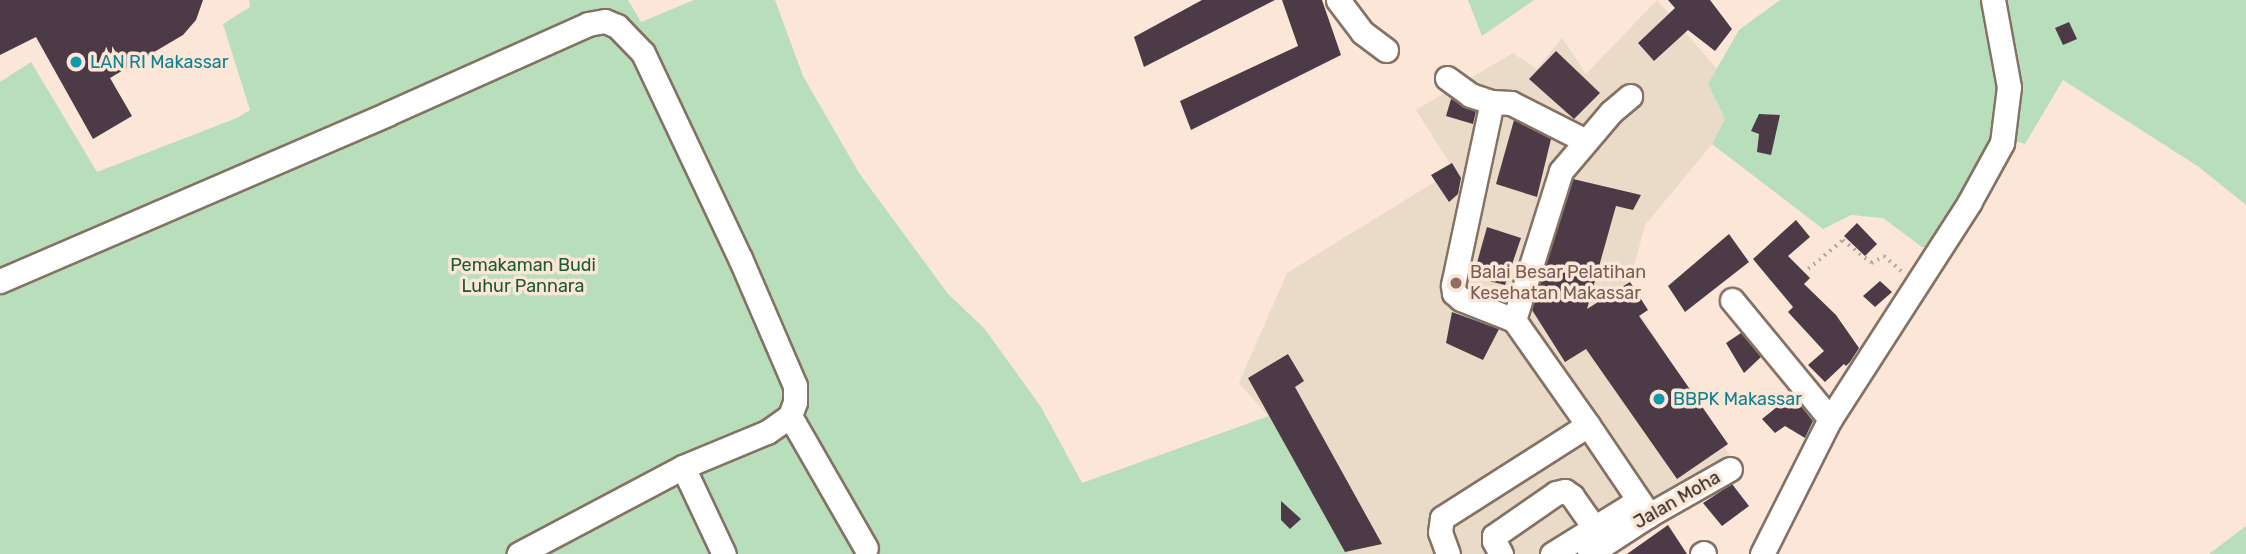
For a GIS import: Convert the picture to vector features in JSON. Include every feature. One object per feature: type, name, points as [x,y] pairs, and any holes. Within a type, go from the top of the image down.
[{"type":"street","points":[[1338,0],[1362,32],[1386,50]]},
{"type":"street","points":[[1762,554],[1830,419],[1969,203],[2002,143],[2009,87],[1993,0]]},
{"type":"street","points":[[0,281],[588,24],[604,21],[617,26],[643,53],[734,246],[795,386],[795,402],[790,416],[767,432],[683,467],[519,554]]},
{"type":"street","points":[[1447,78],[1470,95],[1492,102],[1511,103],[1586,141]]},
{"type":"street","points":[[1514,320],[1561,171],[1611,112],[1630,96]]},
{"type":"street","points":[[1492,102],[1453,285],[1454,293],[1461,299],[1514,320],[1644,507],[1594,528],[1552,554]]},
{"type":"street","points":[[1732,300],[1830,419]]},
{"type":"street","points":[[790,416],[866,548]]},
{"type":"street","points":[[1448,554],[1440,532],[1442,517],[1588,425]]},
{"type":"street","points":[[683,467],[724,554]]},
{"type":"street","name":"Jalan Moha","points":[[1589,554],[1644,507],[1730,469]]},
{"type":"street","points":[[1501,554],[1494,536],[1556,493],[1565,491],[1572,496],[1594,528]]},
{"type":"path","points":[[1808,269],[1843,240],[1871,263],[1884,256],[1915,285]]},
{"type":"shaded area","name":"Balai Besar Pelatihan Kesehatan Makassar","points":[[1657,0],[1717,69],[1708,84],[1725,119],[1712,144],[1645,225],[1627,293],[1742,475],[1611,554],[1348,554],[1269,417],[1239,383],[1287,273],[1454,170],[1416,110],[1513,53],[1537,69],[1562,38],[1586,74]]},
{"type":"green space","name":"Pemakaman Budi Luhur Pannara","points":[[249,0],[628,0],[641,22],[694,0],[775,0],[803,76],[859,173],[948,294],[984,328],[1041,407],[1082,483],[1269,416],[1348,554],[0,554],[0,82],[31,62],[97,172],[237,118],[250,110],[223,24],[250,7]]},
{"type":"green space","points":[[1468,0],[1534,0],[1482,36]]},
{"type":"green space","points":[[1780,0],[2246,0],[2246,205],[2199,167],[2063,80],[2025,144],[2013,140],[1950,250],[1922,247],[1883,218],[1851,215],[1823,229],[1712,144],[1725,119],[1708,84],[1739,30]]},
{"type":"green space","points":[[2246,526],[2246,554],[2209,554]]},
{"type":"building","name":"LAN RI Makassar","points":[[0,0],[203,0],[196,20],[183,35],[110,78],[132,116],[93,139],[36,37],[0,55]]},
{"type":"building","points":[[1202,0],[1275,0],[1144,67],[1134,37]]},
{"type":"building","points":[[1282,0],[1322,0],[1341,55],[1191,130],[1180,101],[1298,46]]},
{"type":"building","points":[[1668,0],[1710,0],[1732,29],[1715,51],[1688,30],[1654,61],[1638,43],[1675,8]]},
{"type":"building","points":[[2069,22],[2077,39],[2063,45],[2055,28]]},
{"type":"building","points":[[1556,51],[1600,93],[1574,119],[1529,79]]},
{"type":"building","points":[[1451,99],[1476,111],[1473,124],[1446,116]]},
{"type":"building","points":[[1759,114],[1780,115],[1771,155],[1757,152],[1759,134],[1751,131]]},
{"type":"building","points":[[1514,120],[1551,139],[1537,197],[1496,184]]},
{"type":"building","points":[[1452,163],[1461,178],[1458,194],[1449,202],[1431,175]]},
{"type":"building","points":[[1573,179],[1641,195],[1633,210],[1616,206],[1587,309],[1630,282],[1648,310],[1639,316],[1728,444],[1677,479],[1586,349],[1565,362],[1532,310]]},
{"type":"building","points":[[1796,220],[1810,237],[1788,256],[1810,278],[1804,284],[1836,315],[1859,348],[1846,366],[1844,364],[1825,382],[1808,365],[1824,351],[1788,312],[1793,307],[1753,259]]},
{"type":"building","points":[[1857,223],[1877,244],[1865,256],[1844,236]]},
{"type":"building","points":[[1487,227],[1521,238],[1505,285],[1473,277]]},
{"type":"building","points":[[1729,234],[1749,262],[1685,312],[1668,286]]},
{"type":"building","points":[[1880,281],[1892,292],[1875,307],[1863,296]]},
{"type":"building","points":[[1452,312],[1499,329],[1483,360],[1446,343]]},
{"type":"building","points":[[1741,333],[1761,357],[1744,373],[1726,343]]},
{"type":"building","points":[[1288,354],[1304,381],[1295,387],[1382,544],[1345,552],[1248,378]]},
{"type":"building","points":[[1792,395],[1813,421],[1805,438],[1785,426],[1775,433],[1762,419]]},
{"type":"building","points":[[1732,484],[1749,506],[1722,526],[1703,503]]},
{"type":"building","points":[[1281,501],[1301,519],[1290,529],[1281,520]]},
{"type":"building","points":[[1668,525],[1687,554],[1627,554]]},
{"type":"place","name":"LAN RI Makassar","points":[[76,62]]},
{"type":"place","name":"Balai Besar Pelatihan Kesehatan Makassar","points":[[1456,283]]},
{"type":"place","name":"BBPK Makassar","points":[[1659,399]]}]
